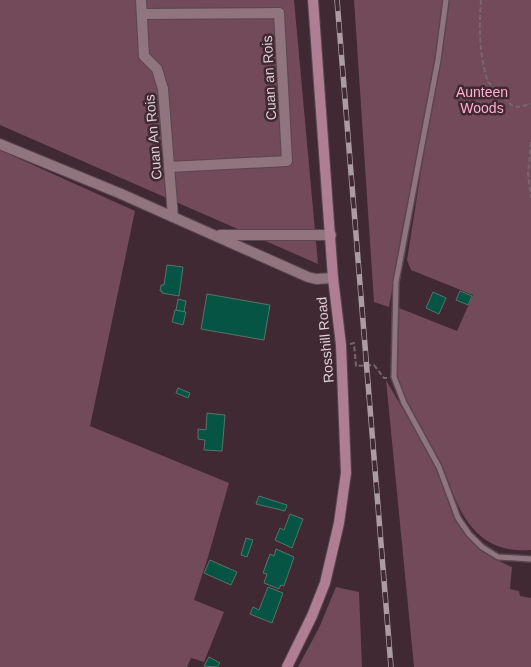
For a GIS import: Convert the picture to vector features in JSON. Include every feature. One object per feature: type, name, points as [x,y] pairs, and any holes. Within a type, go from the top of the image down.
[{"type":"street","name":"Cuan An Rois","points":[[141,0],[144,56],[157,69],[163,89],[173,217]]},
{"type":"street","name":"Rosshill Road","points":[[287,667],[312,616],[325,583],[343,500],[346,441],[313,0]]},
{"type":"street","name":"Cuan an Rois","points":[[142,14],[279,13],[287,161],[169,167]]},
{"type":"street","points":[[0,144],[308,276],[316,279],[333,278]]},
{"type":"street","points":[[214,235],[331,235]]},
{"type":"lane","points":[[446,0],[438,60],[396,282],[394,377],[404,403],[438,467],[458,518],[469,534],[482,547],[498,557],[531,559]]},
{"type":"path","points":[[481,0],[482,55],[488,82],[494,85],[499,95],[508,99],[510,105],[518,107],[531,104]]},
{"type":"path","points":[[531,142],[528,174],[531,198]]},
{"type":"path","points":[[340,344],[354,343],[356,366],[374,365],[384,378],[394,377]]},
{"type":"green space","points":[[0,0],[294,0],[318,264],[0,125]]},
{"type":"green space","points":[[354,0],[443,0],[437,45],[389,307],[374,302]]},
{"type":"green space","name":"Aunteen Woods","points":[[448,0],[531,0],[531,550],[504,548],[483,538],[474,530],[460,509],[440,461],[407,407],[399,388],[395,369],[399,308],[457,331],[473,295],[411,270],[407,260]]},
{"type":"green space","points":[[0,150],[135,211],[90,426],[229,483],[194,600],[224,612],[204,662],[191,658],[187,667],[0,667]]},
{"type":"green space","points":[[386,380],[433,460],[460,523],[479,547],[493,558],[512,567],[510,589],[519,591],[520,596],[531,598],[531,667],[414,667]]},
{"type":"green space","points":[[336,587],[359,592],[362,667],[298,667],[319,628]]},
{"type":"building","points":[[167,265],[183,267],[179,296],[160,291],[161,285],[164,285]]},
{"type":"building","points":[[460,291],[472,296],[468,305],[456,300]]},
{"type":"building","points":[[433,292],[446,298],[439,314],[426,308]]},
{"type":"building","points":[[207,294],[270,305],[264,340],[201,329]]},
{"type":"building","points":[[178,299],[186,301],[184,312],[176,310]]},
{"type":"building","points":[[175,310],[186,312],[183,325],[172,322]]},
{"type":"building","points":[[178,388],[190,393],[188,398],[176,393]]},
{"type":"building","points":[[207,413],[225,415],[222,451],[204,450],[205,440],[198,439],[198,429],[206,430]]},
{"type":"building","points":[[259,496],[287,505],[285,511],[256,504]]},
{"type":"building","points":[[290,514],[303,519],[292,548],[275,540],[280,528],[284,530]]},
{"type":"building","points":[[246,538],[253,540],[247,557],[241,555]]},
{"type":"building","points":[[276,549],[294,557],[284,586],[281,585],[279,589],[264,583],[267,574],[263,573],[270,554],[274,556]]},
{"type":"building","points":[[210,560],[237,572],[231,585],[204,573]]},
{"type":"building","points":[[268,587],[283,593],[272,623],[250,614],[253,607],[259,610]]},
{"type":"building","points":[[209,657],[220,663],[217,667],[204,666]]},
{"type":"railway","points":[[337,0],[391,667]]}]
